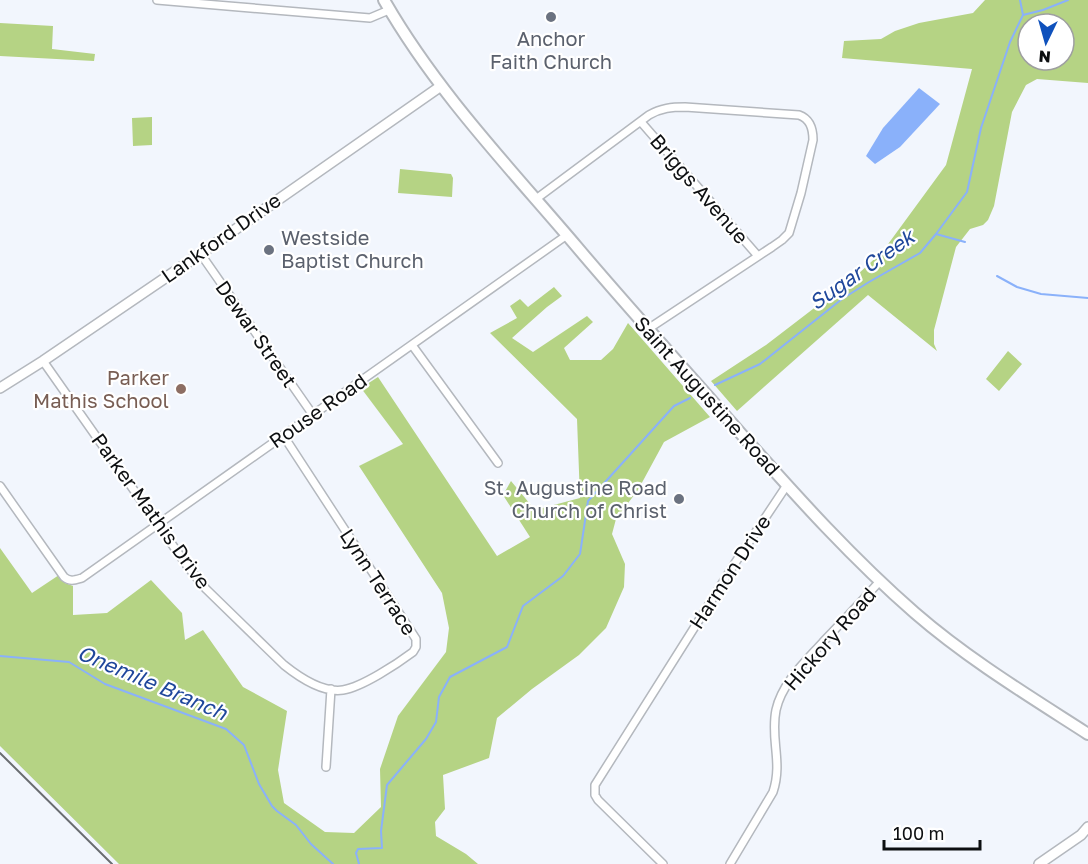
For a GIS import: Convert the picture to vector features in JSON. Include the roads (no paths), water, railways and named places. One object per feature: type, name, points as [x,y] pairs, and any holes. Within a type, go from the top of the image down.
[{"type":"main road","name":"Saint Augustine Road","points":[[386,5],[441,86],[467,118],[648,329],[826,528],[917,615],[1022,692],[1088,734]]},
{"type":"main road","name":"Lankford Drive","points":[[0,388],[43,361],[441,86]]},
{"type":"main road","points":[[1039,864],[1081,835],[1088,827]]},
{"type":"street","points":[[157,0],[370,18],[386,5]]},
{"type":"street","points":[[536,199],[654,112],[671,107],[805,117],[811,125],[813,140],[789,233],[782,240],[648,329]]},
{"type":"street","name":"Briggs Avenue","points":[[641,122],[758,256]]},
{"type":"street","name":"Rouse Road","points":[[0,486],[64,577],[73,581],[82,578],[567,235]]},
{"type":"street","name":"Dewar Street","points":[[200,253],[313,415]]},
{"type":"street","points":[[412,345],[498,464]]},
{"type":"street","name":"Parker Mathis Drive","points":[[43,361],[188,567],[206,588],[298,676],[331,689]]},
{"type":"street","name":"Lynn Terrace","points":[[283,435],[416,639],[413,652],[372,678],[351,688],[331,689]]},
{"type":"street","name":"Harmon Drive","points":[[663,864],[598,800],[594,791],[595,785],[787,485]]},
{"type":"street","name":"Hickory Road","points":[[730,864],[776,784],[778,771],[775,717],[785,687],[879,581]]},
{"type":"street","points":[[326,767],[331,689]]},
{"type":"water","points":[[919,88],[940,104],[900,147],[875,164],[866,156],[883,128]]},
{"type":"waterway","points":[[1020,0],[1022,12]]},
{"type":"waterway","name":"Sugar Creek","points":[[715,385],[760,364],[842,299],[920,253],[967,192],[981,128],[1010,42],[1023,15],[1068,0]]},
{"type":"waterway","points":[[936,234],[965,242]]},
{"type":"waterway","points":[[997,276],[1017,287],[1041,294],[1088,298]]},
{"type":"waterway","name":"Sugar Creek","points":[[359,864],[356,853],[358,849],[382,848],[381,831],[387,785],[426,739],[436,722],[439,697],[450,677],[507,647],[523,606],[563,576],[580,554],[588,501],[674,406],[690,398]]},
{"type":"waterway","name":"Onemile Branch","points":[[0,656],[69,662],[105,684],[226,729],[244,745],[259,784],[272,806],[296,825],[311,844],[333,864]]},
{"type":"railway","points":[[0,753],[112,864]]},
{"type":"place","name":"Anchor Faith Church","points":[[551,17]]},
{"type":"place","name":"Westside Baptist Church","points":[[269,250]]},
{"type":"place","name":"Parker Mathis School","points":[[181,389]]},
{"type":"place","name":"St. Augustine Road Church of Christ","points":[[679,499]]}]
